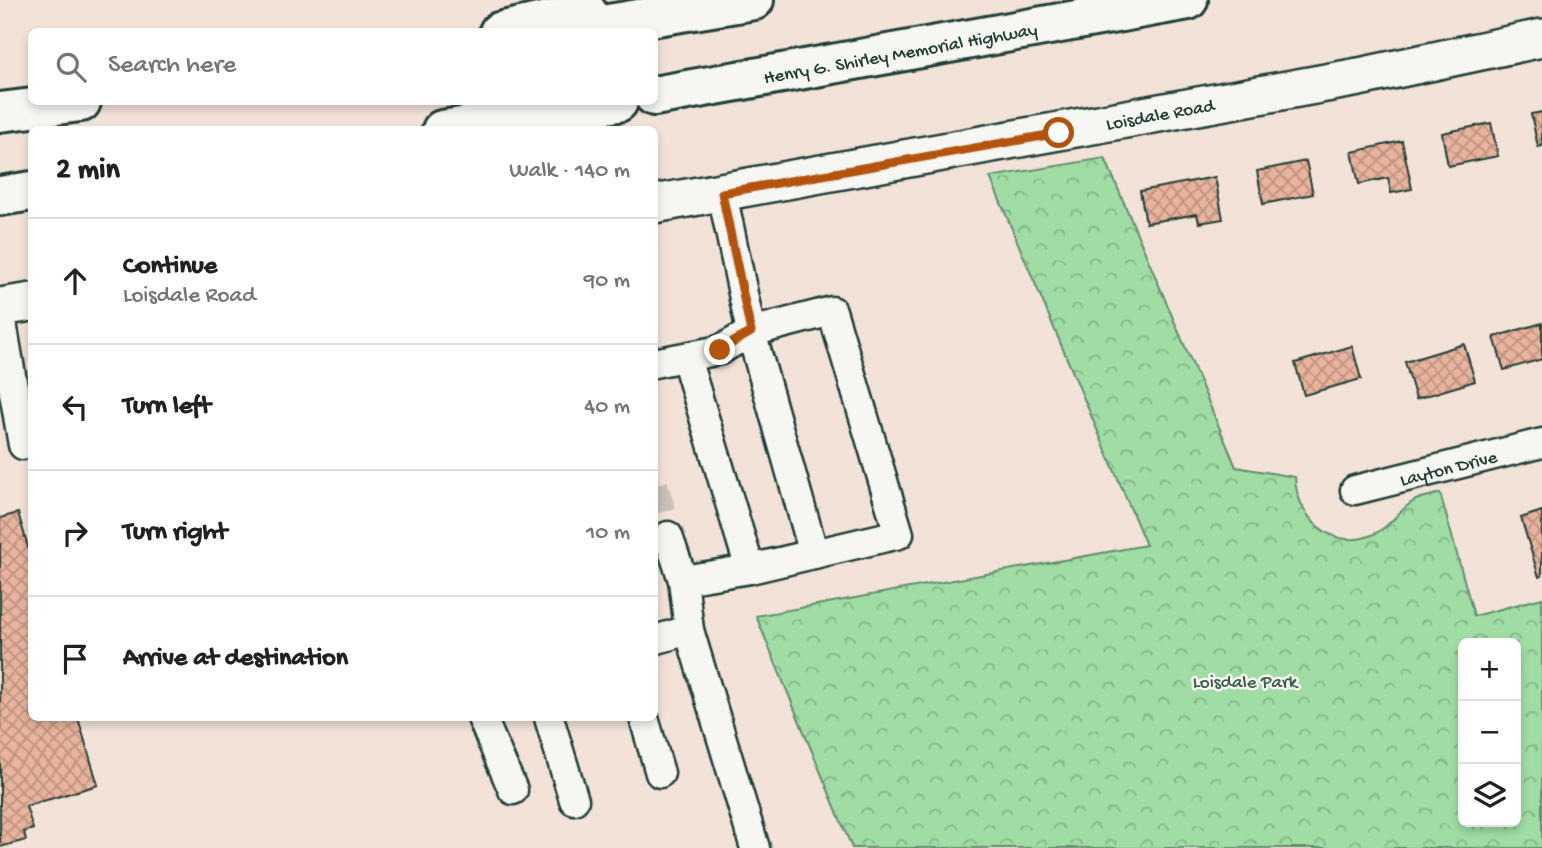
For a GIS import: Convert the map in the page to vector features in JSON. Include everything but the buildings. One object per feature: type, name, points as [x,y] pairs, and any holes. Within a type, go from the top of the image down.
[{"type":"highway","points":[[517,28],[644,0]]},
{"type":"highway","points":[[584,28],[754,0]]},
{"type":"highway","name":"Henry G. Shirley Memorial Highway","points":[[658,95],[1188,0]]},
{"type":"highway","points":[[0,112],[57,105]]},
{"type":"highway","points":[[467,126],[599,105]]},
{"type":"highway","points":[[0,196],[28,192]]},
{"type":"main road","name":"Loisdale Road","points":[[658,203],[1359,77],[1542,38]]},
{"type":"main road","points":[[0,309],[28,303]]},
{"type":"street","points":[[722,193],[751,332],[814,554]]},
{"type":"street","points":[[0,309],[18,446]]},
{"type":"street","points":[[658,362],[720,350],[751,332],[832,311],[899,534],[750,569],[683,580]]},
{"type":"street","points":[[686,358],[750,569]]},
{"type":"street","name":"Layton Drive","points":[[1355,490],[1542,443]]},
{"type":"street","points":[[668,536],[683,580],[689,630],[755,848]]},
{"type":"street","points":[[658,639],[689,630]]},
{"type":"street","points":[[483,721],[513,790]]},
{"type":"street","points":[[550,721],[575,800]]},
{"type":"street","points":[[644,721],[660,773]]},
{"type":"green space","name":"Loisdale Park","points":[[1105,158],[1236,467],[1295,477],[1297,491],[1309,517],[1329,534],[1342,538],[1357,539],[1372,535],[1384,528],[1414,501],[1440,493],[1474,616],[1542,598],[1542,848],[852,848],[756,616],[1146,545],[990,177]]},
{"type":"tunnel","points":[[658,500],[668,536]]},
{"type":"route","points":[[720,350],[751,332],[722,193],[1059,133]]}]
